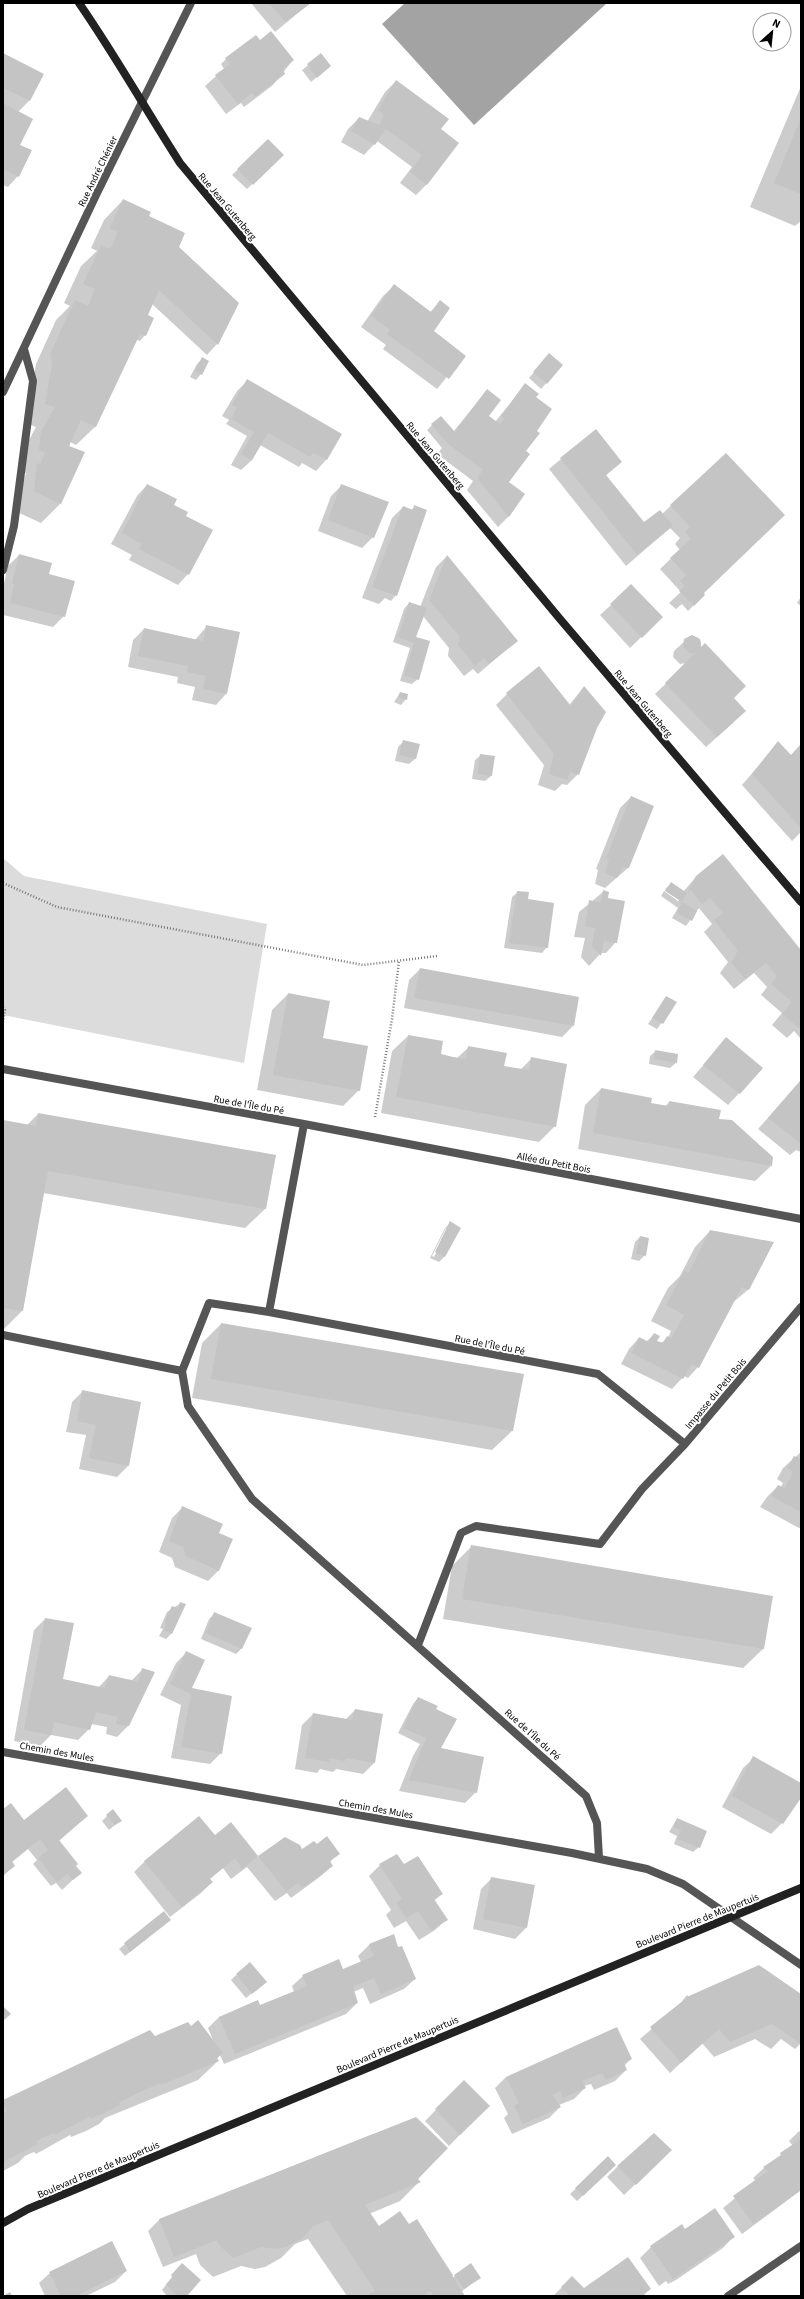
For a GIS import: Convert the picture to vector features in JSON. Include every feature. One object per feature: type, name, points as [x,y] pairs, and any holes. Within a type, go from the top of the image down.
[{"type":"main road","name":"Rue Jean Gutenberg","points":[[79,3],[108,44],[141,103],[185,169],[565,625],[801,902]]},
{"type":"main road","name":"Boulevard Pierre de Maupertuis","points":[[3,2223],[28,2209],[732,1918],[801,1888]]},
{"type":"street","name":"Rue André Chénier","points":[[3,392],[97,193],[191,3]]},
{"type":"street","points":[[3,570],[14,526],[33,381],[24,349]]},
{"type":"street","name":"Rue de l'Île du Pé","points":[[3,1069],[304,1124]]},
{"type":"street","points":[[269,1312],[304,1124]]},
{"type":"street","name":"Allée du Petit Bois","points":[[304,1124],[801,1219]]},
{"type":"street","name":"Rue de l'Île du Pé","points":[[599,1858],[597,1823],[586,1796],[418,1645],[252,1499],[188,1406],[182,1371],[209,1302],[598,1374],[685,1444]]},
{"type":"street","name":"Impasse du Petit Bois","points":[[418,1645],[461,1533],[476,1526],[600,1544],[642,1489],[685,1444],[801,1307]]},
{"type":"street","points":[[3,1335],[182,1371]]},
{"type":"street","name":"Chemin des Mules","points":[[3,1752],[599,1858],[647,1869],[683,1884],[707,1902],[801,1965]]},
{"type":"street","points":[[728,2296],[801,2246]]},
{"type":"path","points":[[3,882],[57,907],[363,965],[437,956]]},
{"type":"path","points":[[372,1137],[392,1019],[399,961]]},
{"type":"path","points":[[3,1008],[5,1010],[3,1022]]},
{"type":"shaded area","points":[[405,3],[607,3],[474,125],[382,24]]},
{"type":"shaded area","points":[[3,858],[24,876],[267,924],[244,1063],[3,1015]]},
{"type":"building","points":[[269,3],[311,3],[286,22]]},
{"type":"building","points":[[271,31],[294,60],[283,69],[285,74],[255,97],[252,93],[238,104],[215,75],[230,64],[225,58],[256,35],[260,40]]},
{"type":"building","points":[[3,53],[44,74],[30,101],[3,88]]},
{"type":"building","points":[[321,53],[331,66],[317,78],[307,64]]},
{"type":"building","points":[[396,80],[449,119],[441,129],[459,143],[427,185],[410,172],[422,155],[386,129],[375,145],[351,131],[359,117],[379,125],[384,115],[378,110]]},
{"type":"building","points":[[3,103],[33,119],[20,145],[32,150],[19,177],[3,169]]},
{"type":"building","points":[[801,118],[801,194],[774,183]]},
{"type":"building","points":[[268,139],[284,155],[253,185],[237,169]]},
{"type":"building","points":[[123,199],[151,212],[149,216],[185,233],[179,247],[239,303],[218,345],[159,290],[148,315],[154,318],[146,336],[140,334],[96,427],[81,420],[69,446],[85,452],[61,504],[34,491],[37,463],[40,464],[45,453],[39,450],[41,432],[55,407],[45,404],[52,364],[50,354],[75,300],[88,306],[95,289],[83,284],[101,245],[110,249],[118,232],[110,228]]},
{"type":"building","points":[[394,284],[431,312],[440,300],[450,308],[434,331],[466,356],[449,379],[387,334],[390,330],[371,316]]},
{"type":"building","points":[[549,353],[563,365],[547,384],[533,372]]},
{"type":"building","points":[[202,357],[209,361],[202,375],[195,371]]},
{"type":"building","points":[[247,379],[342,434],[327,460],[313,453],[310,457],[268,433],[252,460],[241,454],[254,432],[231,419],[237,407],[232,405]]},
{"type":"building","points":[[525,383],[539,394],[536,397],[552,409],[537,431],[540,433],[526,451],[530,454],[509,482],[525,494],[509,517],[477,478],[483,470],[447,443],[431,424],[441,416],[455,432],[487,389],[501,400],[489,416],[500,424],[505,419],[501,416]]},
{"type":"building","points":[[596,429],[622,462],[606,475],[644,522],[660,510],[673,526],[637,555],[560,458]]},
{"type":"building","points":[[726,453],[785,515],[704,593],[705,595],[694,606],[679,591],[685,586],[680,581],[686,575],[670,558],[691,539],[685,532],[690,527],[670,505]]},
{"type":"building","points":[[147,484],[177,499],[174,505],[188,512],[186,516],[213,530],[189,575],[139,549],[142,544],[122,533]]},
{"type":"building","points":[[341,484],[389,502],[374,538],[328,520]]},
{"type":"building","points":[[414,505],[427,510],[397,596],[372,587],[403,506],[413,510]]},
{"type":"building","points":[[19,554],[52,563],[49,574],[75,581],[65,617],[10,603],[14,584],[12,583]]},
{"type":"building","points":[[447,555],[518,641],[489,664],[484,658],[475,666],[458,645],[460,637],[429,600]]},
{"type":"building","points":[[631,584],[663,617],[642,638],[610,604]]},
{"type":"building","points":[[409,602],[427,608],[416,637],[430,641],[419,680],[404,675],[414,643],[398,637]]},
{"type":"building","points":[[206,625],[240,632],[227,694],[203,689],[206,676],[187,672],[188,666],[138,656],[144,628],[203,641]]},
{"type":"building","points":[[692,635],[700,639],[701,647],[705,643],[746,686],[734,698],[746,711],[717,737],[665,683],[696,652],[691,654],[683,647],[684,639]]},
{"type":"building","points":[[539,666],[571,706],[584,686],[606,712],[597,728],[579,775],[570,772],[567,780],[549,774],[554,754],[506,693]]},
{"type":"building","points":[[400,692],[408,694],[407,700],[398,697]]},
{"type":"building","points":[[403,740],[420,744],[416,759],[399,755]]},
{"type":"building","points":[[778,741],[791,755],[801,744],[801,828],[752,774]]},
{"type":"building","points":[[480,754],[495,756],[492,776],[477,774]]},
{"type":"building","points":[[631,796],[654,806],[629,868],[623,867],[617,878],[605,873],[609,859],[606,858]]},
{"type":"building","points":[[723,854],[801,950],[801,1025],[799,1028],[782,1014],[792,1002],[771,984],[777,976],[766,963],[745,979],[731,962],[738,951],[714,920],[723,913],[710,898],[702,904],[691,890],[688,891],[696,876]]},
{"type":"building","points":[[671,882],[687,893],[682,902],[665,891]]},
{"type":"building","points":[[603,890],[609,892],[608,898],[625,901],[617,943],[604,941],[601,956],[592,946],[595,928],[585,926],[589,900],[601,903]]},
{"type":"building","points":[[517,891],[529,892],[528,899],[554,903],[548,948],[509,943]]},
{"type":"building","points":[[682,902],[697,911],[692,921],[677,913]]},
{"type":"building","points":[[420,968],[579,997],[574,1026],[414,998]]},
{"type":"building","points":[[288,993],[330,1001],[323,1038],[368,1046],[360,1091],[273,1075]]},
{"type":"building","points":[[666,996],[677,1002],[663,1024],[652,1018]]},
{"type":"building","points":[[408,1035],[443,1041],[441,1054],[453,1057],[466,1059],[468,1046],[507,1053],[504,1066],[529,1070],[531,1057],[567,1064],[556,1127],[396,1097]]},
{"type":"building","points":[[726,1037],[763,1068],[740,1094],[703,1065]]},
{"type":"building","points":[[655,1050],[678,1054],[677,1063],[654,1059]]},
{"type":"building","points":[[801,1080],[801,1144],[768,1118]]},
{"type":"building","points":[[601,1088],[652,1098],[651,1103],[668,1106],[669,1101],[721,1110],[719,1119],[732,1120],[773,1157],[772,1166],[593,1133]]},
{"type":"building","points":[[38,1113],[276,1155],[266,1209],[48,1171],[23,1311],[3,1308],[3,1120],[36,1126]]},
{"type":"building","points":[[450,1221],[461,1228],[445,1257],[435,1252]]},
{"type":"building","points":[[710,1230],[774,1242],[749,1290],[742,1287],[699,1368],[692,1364],[683,1379],[631,1353],[639,1337],[649,1342],[654,1333],[660,1336],[657,1341],[663,1343],[667,1336],[671,1338],[684,1315],[666,1305],[684,1271],[689,1273]]},
{"type":"building","points":[[640,1236],[649,1238],[646,1256],[636,1254]]},
{"type":"building","points":[[221,1323],[524,1374],[513,1431],[211,1379]]},
{"type":"building","points":[[82,1390],[141,1402],[129,1466],[89,1458],[96,1425],[77,1421]]},
{"type":"building","points":[[794,1456],[800,1459],[801,1457],[801,1512],[771,1496],[778,1485],[785,1488],[793,1472],[787,1468]]},
{"type":"building","points":[[182,1506],[223,1524],[219,1533],[233,1539],[219,1571],[186,1556],[183,1547],[169,1541]]},
{"type":"building","points":[[471,1545],[773,1596],[764,1649],[462,1599]]},
{"type":"building","points":[[180,1602],[186,1604],[172,1634],[164,1630],[167,1623],[164,1622],[172,1606],[178,1608]]},
{"type":"building","points":[[214,1612],[252,1628],[242,1649],[206,1633]]},
{"type":"building","points":[[45,1618],[74,1623],[63,1679],[105,1688],[109,1675],[138,1682],[142,1668],[155,1672],[129,1726],[116,1724],[117,1717],[96,1712],[90,1730],[54,1722],[51,1735],[24,1730]]},
{"type":"building","points":[[186,1651],[205,1660],[192,1688],[232,1696],[222,1754],[181,1747],[191,1694],[170,1684]]},
{"type":"building","points":[[418,1697],[438,1706],[436,1709],[457,1719],[441,1748],[484,1757],[477,1793],[409,1780],[426,1738],[403,1728]]},
{"type":"building","points":[[355,1709],[383,1714],[375,1763],[346,1758],[345,1761],[329,1758],[329,1762],[305,1758],[313,1713],[352,1720]]},
{"type":"building","points":[[753,1756],[801,1783],[801,1798],[783,1824],[732,1796]]},
{"type":"building","points":[[66,1787],[88,1816],[59,1840],[78,1864],[76,1866],[82,1873],[73,1880],[67,1874],[57,1882],[38,1858],[48,1850],[40,1839],[12,1861],[15,1866],[3,1875],[3,1809],[11,1803],[24,1820]]},
{"type":"building","points":[[113,1809],[122,1821],[115,1825],[106,1815]]},
{"type":"building","points":[[199,1816],[215,1835],[231,1822],[258,1856],[242,1869],[235,1858],[210,1879],[213,1882],[182,1907],[144,1861]]},
{"type":"building","points":[[677,1818],[707,1831],[700,1848],[678,1839],[681,1830],[673,1827]]},
{"type":"building","points":[[327,1836],[340,1854],[330,1861],[333,1866],[302,1888],[298,1883],[286,1891],[258,1856],[285,1837],[300,1845],[302,1849],[314,1841],[317,1844]]},
{"type":"building","points":[[397,1854],[404,1864],[418,1856],[443,1894],[434,1899],[448,1920],[431,1930],[418,1911],[406,1918],[396,1903],[402,1899],[379,1864]]},
{"type":"building","points":[[491,1877],[535,1885],[527,1928],[483,1919]]},
{"type":"building","points":[[164,1911],[171,1920],[130,1952],[124,1943]]},
{"type":"building","points":[[394,1934],[398,1947],[402,1946],[416,1979],[381,1994],[374,1978],[353,1987],[358,2003],[235,2054],[219,2017],[258,2000],[260,2005],[307,1986],[302,1975],[339,1959],[343,1969],[374,1956],[369,1944]]},
{"type":"building","points":[[250,1962],[267,1982],[252,1994],[236,1974]]},
{"type":"building","points":[[759,1965],[801,1994],[801,2044],[772,2024],[730,2042],[719,2029],[681,2063],[650,2027],[689,1996]]},
{"type":"building","points":[[3,2006],[11,2014],[3,2021]]},
{"type":"building","points":[[198,2020],[223,2053],[217,2058],[219,2061],[161,2085],[160,2083],[119,2102],[120,2105],[91,2119],[90,2116],[55,2135],[54,2133],[42,2138],[36,2142],[38,2144],[3,2162],[3,2113],[7,2111],[3,2106],[3,2100],[150,2030],[155,2036],[188,2022],[191,2026]]},
{"type":"building","points":[[617,2027],[632,2059],[624,2063],[627,2070],[606,2080],[602,2073],[582,2081],[586,2088],[563,2098],[560,2091],[552,2095],[561,2107],[523,2124],[514,2106],[519,2103],[506,2077]]},
{"type":"building","points":[[464,2080],[490,2106],[460,2135],[435,2109]]},
{"type":"building","points":[[416,2117],[448,2148],[418,2179],[421,2182],[365,2205],[379,2226],[400,2211],[409,2224],[417,2219],[465,2296],[434,2296],[430,2291],[422,2296],[370,2296],[369,2294],[375,2291],[328,2220],[313,2226],[302,2239],[286,2247],[275,2249],[261,2247],[233,2258],[219,2245],[217,2240],[174,2257],[159,2219]]},
{"type":"building","points":[[654,2133],[672,2150],[636,2185],[617,2166]]},
{"type":"building","points":[[801,2139],[801,2190],[753,2224],[733,2196],[768,2171],[763,2167]]},
{"type":"building","points":[[608,2156],[616,2165],[583,2196],[575,2188]]},
{"type":"building","points":[[715,2208],[735,2237],[673,2279],[650,2246],[682,2224],[685,2229]]},
{"type":"building","points":[[112,2241],[127,2271],[76,2296],[61,2296],[49,2272]]},
{"type":"building","points":[[628,2257],[651,2289],[640,2296],[570,2296],[561,2287],[572,2276],[584,2288]]},
{"type":"building","points":[[182,2263],[201,2280],[187,2296],[177,2296],[166,2284],[173,2278],[171,2275]]},
{"type":"building","points":[[471,2263],[481,2278],[464,2289],[454,2275]]},
{"type":"building","points":[[10,2292],[12,2296],[3,2296]]}]
